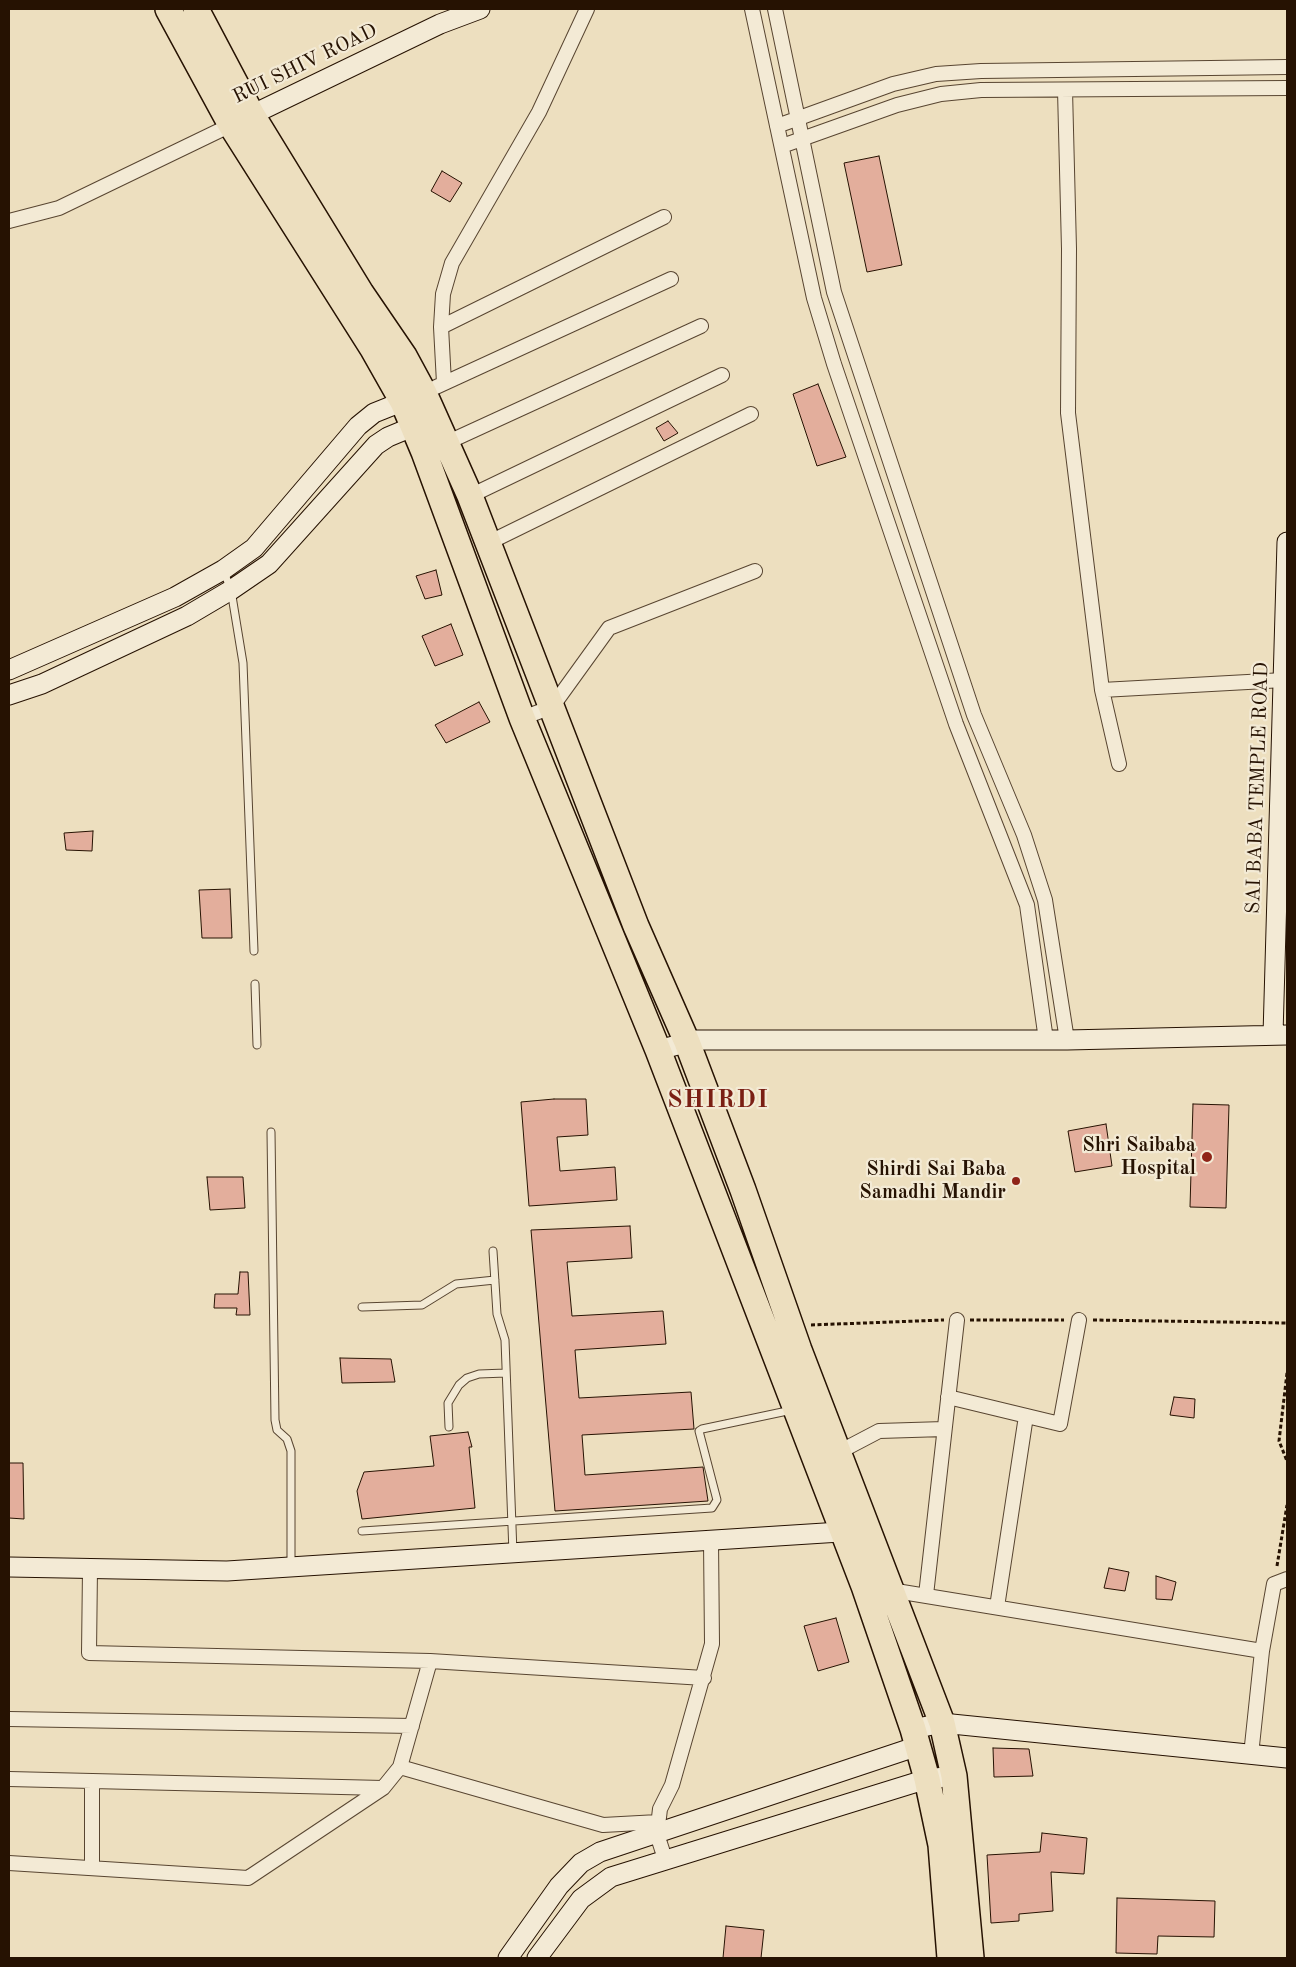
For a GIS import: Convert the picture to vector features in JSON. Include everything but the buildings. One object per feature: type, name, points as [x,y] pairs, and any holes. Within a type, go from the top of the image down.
[{"type":"highway","points":[[168,9],[242,120],[373,349],[423,393],[424,422],[463,555],[522,718],[658,1050],[864,1586],[916,1737],[941,1844],[950,1958]]},
{"type":"highway","points":[[196,9],[242,120]]},
{"type":"highway","points":[[424,422],[446,442],[470,496],[636,926],[687,1042],[743,1190],[792,1331],[942,1723],[954,1776],[971,1958]]},
{"type":"street","name":"RUI SHIV ROAD","points":[[242,120],[440,24],[480,9]]},
{"type":"street","points":[[423,393],[441,327],[443,294],[452,263],[538,112],[586,9]]},
{"type":"street","points":[[752,9],[814,298],[834,364],[956,724],[1027,905],[1046,1040]]},
{"type":"street","points":[[776,9],[804,138],[834,292],[974,715],[1024,835],[1045,900],[1067,1040]]},
{"type":"street","points":[[777,126],[892,84],[936,74],[981,71],[1287,67]]},
{"type":"street","points":[[782,146],[897,104],[941,94],[980,90],[1287,88]]},
{"type":"street","points":[[1065,90],[1069,248],[1068,413],[1102,690],[1119,764]]},
{"type":"street","points":[[9,221],[59,208],[242,120]]},
{"type":"street","points":[[441,327],[664,217]]},
{"type":"street","points":[[9,670],[175,597],[223,570],[254,548],[358,426],[374,414],[671,279]]},
{"type":"street","points":[[446,442],[701,326]]},
{"type":"street","points":[[470,496],[722,375]]},
{"type":"street","points":[[488,543],[751,414]]},
{"type":"street","points":[[9,695],[42,684],[186,616],[232,590],[269,564],[376,445],[424,422]]},
{"type":"street","name":"SAI BABA TEMPLE ROAD","points":[[1280,1035],[1287,542]]},
{"type":"street","points":[[522,718],[552,707],[609,628],[755,572]]},
{"type":"street","points":[[1102,690],[1284,680]]},
{"type":"street","points":[[658,1050],[697,1040],[1067,1040],[1280,1035]]},
{"type":"street","points":[[926,1596],[957,1320]]},
{"type":"street","points":[[948,1397],[1060,1424],[1079,1320]]},
{"type":"street","points":[[997,1607],[1026,1416]]},
{"type":"street","points":[[839,1452],[879,1431],[944,1429]]},
{"type":"street","points":[[9,1567],[227,1572],[868,1530]]},
{"type":"street","points":[[665,1859],[657,1828],[660,1809],[672,1785],[704,1678],[712,1644],[711,1541]]},
{"type":"street","points":[[90,1569],[89,1653],[430,1661],[704,1678]]},
{"type":"street","points":[[1251,1755],[1262,1651],[1274,1584],[1287,1580]]},
{"type":"street","points":[[890,1590],[1262,1651]]},
{"type":"street","points":[[9,1862],[248,1878],[383,1788],[400,1767],[430,1661]]},
{"type":"street","points":[[9,1718],[412,1726]]},
{"type":"street","points":[[508,1958],[559,1886],[581,1863],[600,1852],[657,1828],[759,1800],[916,1737],[942,1723],[1287,1758]]},
{"type":"street","points":[[400,1767],[603,1825],[657,1828]]},
{"type":"street","points":[[537,1958],[581,1899],[611,1877],[927,1779],[954,1776]]},
{"type":"street","points":[[9,1779],[383,1788]]},
{"type":"street","points":[[92,1781],[92,1868]]},
{"type":"street","points":[[759,1800],[767,1828]]},
{"type":"lane","points":[[223,570],[232,590],[243,663],[254,951]]},
{"type":"lane","points":[[255,984],[257,1044]]},
{"type":"lane","points":[[271,1132],[275,1420],[278,1430],[287,1440],[291,1451],[291,1568]]},
{"type":"lane","points":[[493,1251],[497,1314],[505,1340],[513,1553]]},
{"type":"lane","points":[[362,1307],[422,1305],[430,1302],[456,1284],[495,1280]]},
{"type":"lane","points":[[449,1427],[448,1403],[459,1385],[467,1378],[479,1374],[506,1373]]},
{"type":"lane","points":[[362,1531],[712,1508],[716,1504],[716,1500],[699,1432],[702,1429],[796,1410]]},
{"type":"path","points":[[792,1331],[816,1323],[957,1320],[1287,1323]]},
{"type":"path","points":[[1287,1373],[1279,1441],[1287,1461]]},
{"type":"path","points":[[1274,1584],[1287,1505]]},
{"type":"place","name":"Shri Saibaba Hospital","points":[[1207,1157]]},
{"type":"place","name":"Shirdi Sai Baba Samadhi Mandir","points":[[1016,1181]]},
{"type":"district","name":"SHIRDI","points":[[718,1100]]}]
